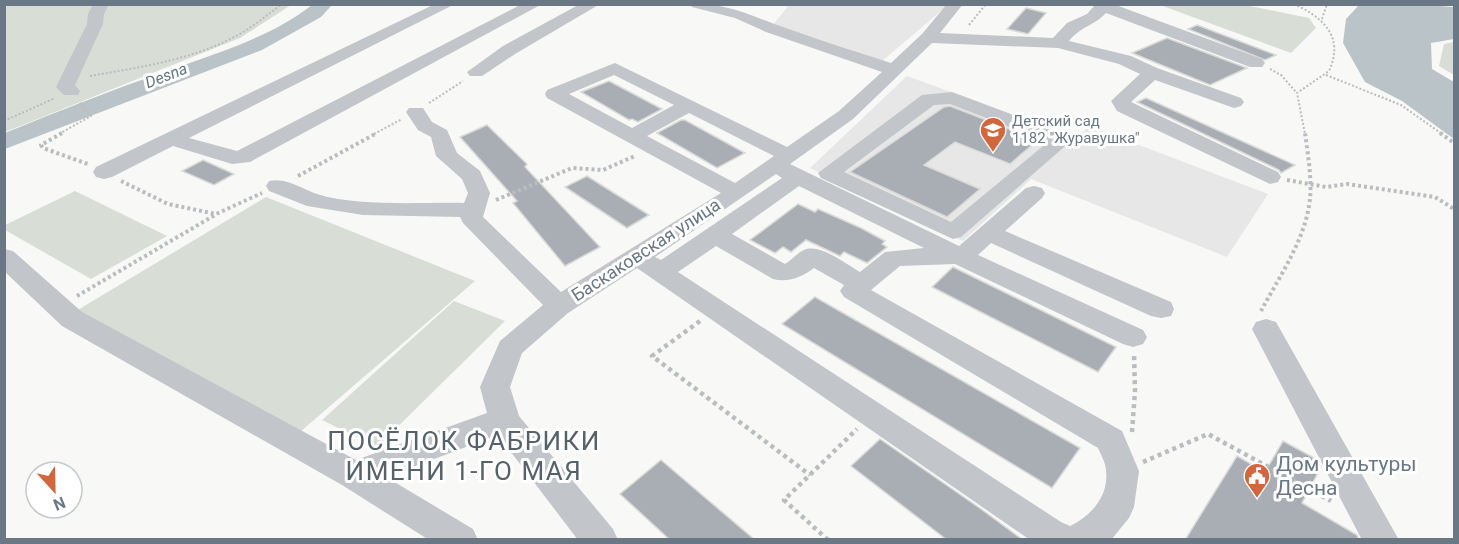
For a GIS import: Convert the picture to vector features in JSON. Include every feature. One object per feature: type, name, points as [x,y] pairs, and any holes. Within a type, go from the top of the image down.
[{"type":"street","points":[[69,85],[101,4]]},
{"type":"street","points":[[104,172],[448,4]]},
{"type":"street","points":[[170,139],[232,158],[242,157],[535,4]]},
{"type":"street","points":[[476,72],[509,50],[593,4]]},
{"type":"street","points":[[697,4],[741,15],[772,29],[894,70]]},
{"type":"street","name":"Баскаковская улица","points":[[600,540],[504,420],[495,387],[510,348],[559,306],[650,264],[736,192],[788,166],[928,38],[956,4]]},
{"type":"street","points":[[1058,44],[1072,26],[1093,17],[1104,5],[1256,63]]},
{"type":"street","points":[[928,38],[1058,44],[1125,60],[1151,72],[1234,102]]},
{"type":"street","points":[[736,192],[554,94],[615,68],[689,105],[788,166],[961,257],[1133,337]]},
{"type":"street","points":[[1151,72],[1122,101],[1124,107],[1270,177]]},
{"type":"street","points":[[952,98],[1062,140],[953,232],[829,173],[887,130],[929,99],[952,98]]},
{"type":"street","points":[[631,136],[689,105]]},
{"type":"street","points":[[416,112],[425,126],[440,134],[447,156],[472,176],[479,193],[471,218],[559,306]]},
{"type":"street","points":[[846,115],[887,130]]},
{"type":"street","points":[[650,264],[715,235],[788,166]]},
{"type":"street","points":[[277,186],[315,201],[363,208],[474,210]]},
{"type":"street","points":[[1034,193],[961,257],[947,255],[894,258],[853,291],[1111,440],[1123,471],[1117,507],[1096,531],[1077,540]]},
{"type":"street","points":[[988,233],[1161,309]]},
{"type":"street","points":[[715,235],[774,270],[783,273],[796,269],[812,256],[862,284]]},
{"type":"street","points":[[4,257],[72,319],[354,475],[460,540]]},
{"type":"street","points":[[650,264],[1062,540]]},
{"type":"street","points":[[1266,328],[1377,532]]},
{"type":"street","points":[[354,475],[504,420]]},
{"type":"path","points":[[4,121],[69,85],[168,62],[200,52],[237,36],[282,4]]},
{"type":"path","points":[[957,40],[986,4]]},
{"type":"path","points":[[1294,4],[1322,19],[1334,46],[1332,63],[1326,75],[1308,83],[1297,93]]},
{"type":"path","points":[[1322,19],[1327,4]]},
{"type":"path","points":[[1256,63],[1281,75],[1297,93],[1309,159],[1310,206],[1302,229],[1261,311],[1266,328]]},
{"type":"path","points":[[1326,75],[1401,105],[1455,143]]},
{"type":"path","points":[[50,139],[91,116],[69,85]]},
{"type":"path","points":[[474,210],[572,168],[603,170],[654,148]]},
{"type":"path","points":[[1270,177],[1334,187],[1347,184],[1435,197],[1455,209]]},
{"type":"path","points":[[58,307],[216,214]]},
{"type":"path","points":[[717,309],[652,356],[810,475]]},
{"type":"path","points":[[1123,471],[1134,427],[1133,337]]},
{"type":"path","points":[[828,540],[784,500],[873,414]]},
{"type":"path","points":[[1123,471],[1208,434],[1377,532]]},
{"type":"shaded area","points":[[5,5],[291,5],[240,38],[5,132]]},
{"type":"shaded area","points":[[789,5],[948,5],[881,62],[772,26]]},
{"type":"shaded area","points":[[1160,5],[1245,5],[1309,18],[1316,28],[1291,53]]},
{"type":"shaded area","points":[[1454,42],[1454,75],[1439,66],[1444,44]]},
{"type":"shaded area","name":"Детский сад 1182 \"Журавушка\"","points":[[907,76],[1077,138],[1089,126],[1268,194],[1227,257],[1031,179],[963,241],[810,168]]},
{"type":"shaded area","points":[[75,191],[167,236],[91,279],[5,230],[5,225]]},
{"type":"shaded area","points":[[266,197],[475,281],[300,432],[76,311]]},
{"type":"shaded area","points":[[454,301],[505,321],[377,447],[322,420]]},
{"type":"water","points":[[1408,4],[1454,7],[1454,39],[1431,43],[1432,69],[1454,82],[1454,139],[1402,101],[1365,82],[1343,43],[1346,19],[1359,5]]},
{"type":"water","name":"Desna","points":[[312,5],[332,5],[321,17],[262,50],[5,149],[5,133],[106,93],[242,44],[279,27]]},
{"type":"building","points":[[1026,8],[1046,13],[1028,34],[1007,29]]},
{"type":"building","points":[[1197,25],[1276,55],[1265,60],[1188,29]]},
{"type":"building","points":[[1167,38],[1247,68],[1210,85],[1132,53]]},
{"type":"building","points":[[609,81],[662,109],[638,122],[629,120],[581,92]]},
{"type":"building","points":[[1146,98],[1295,165],[1281,173],[1279,170],[1137,102]]},
{"type":"building","points":[[950,106],[1038,140],[1010,164],[955,142],[924,165],[980,189],[947,217],[850,172],[944,107]]},
{"type":"building","points":[[685,120],[745,153],[717,168],[657,133]]},
{"type":"building","points":[[487,125],[527,164],[525,167],[600,247],[565,266],[513,203],[517,201],[460,137]]},
{"type":"building","points":[[203,160],[234,174],[214,185],[182,171]]},
{"type":"building","points":[[587,176],[649,215],[627,228],[565,187]]},
{"type":"building","points":[[798,204],[815,212],[818,209],[861,228],[885,241],[882,244],[887,247],[867,263],[844,252],[840,256],[806,240],[791,252],[783,247],[775,253],[750,240]]},
{"type":"building","points":[[953,267],[1116,347],[1098,372],[932,287]]},
{"type":"building","points":[[815,297],[1080,448],[1052,488],[782,324]]},
{"type":"building","points":[[880,439],[1023,540],[947,540],[851,466]]},
{"type":"building","name":"Дом культуры Десна","points":[[1283,441],[1318,460],[1321,467],[1302,503],[1357,535],[1359,540],[1185,540],[1237,456],[1265,472]]},
{"type":"building","points":[[661,460],[755,540],[670,540],[620,494]]},
{"type":"place","name":"Детский сад 1182 \"Журавушка\"","points":[[993,153]]},
{"type":"place","name":"Дом культуры Десна","points":[[1257,499]]},
{"type":"district","name":"ПОСЁЛОК ФАБРИКИ ИМЕНИ 1-ГО МАЯ","points":[[464,456]]}]
